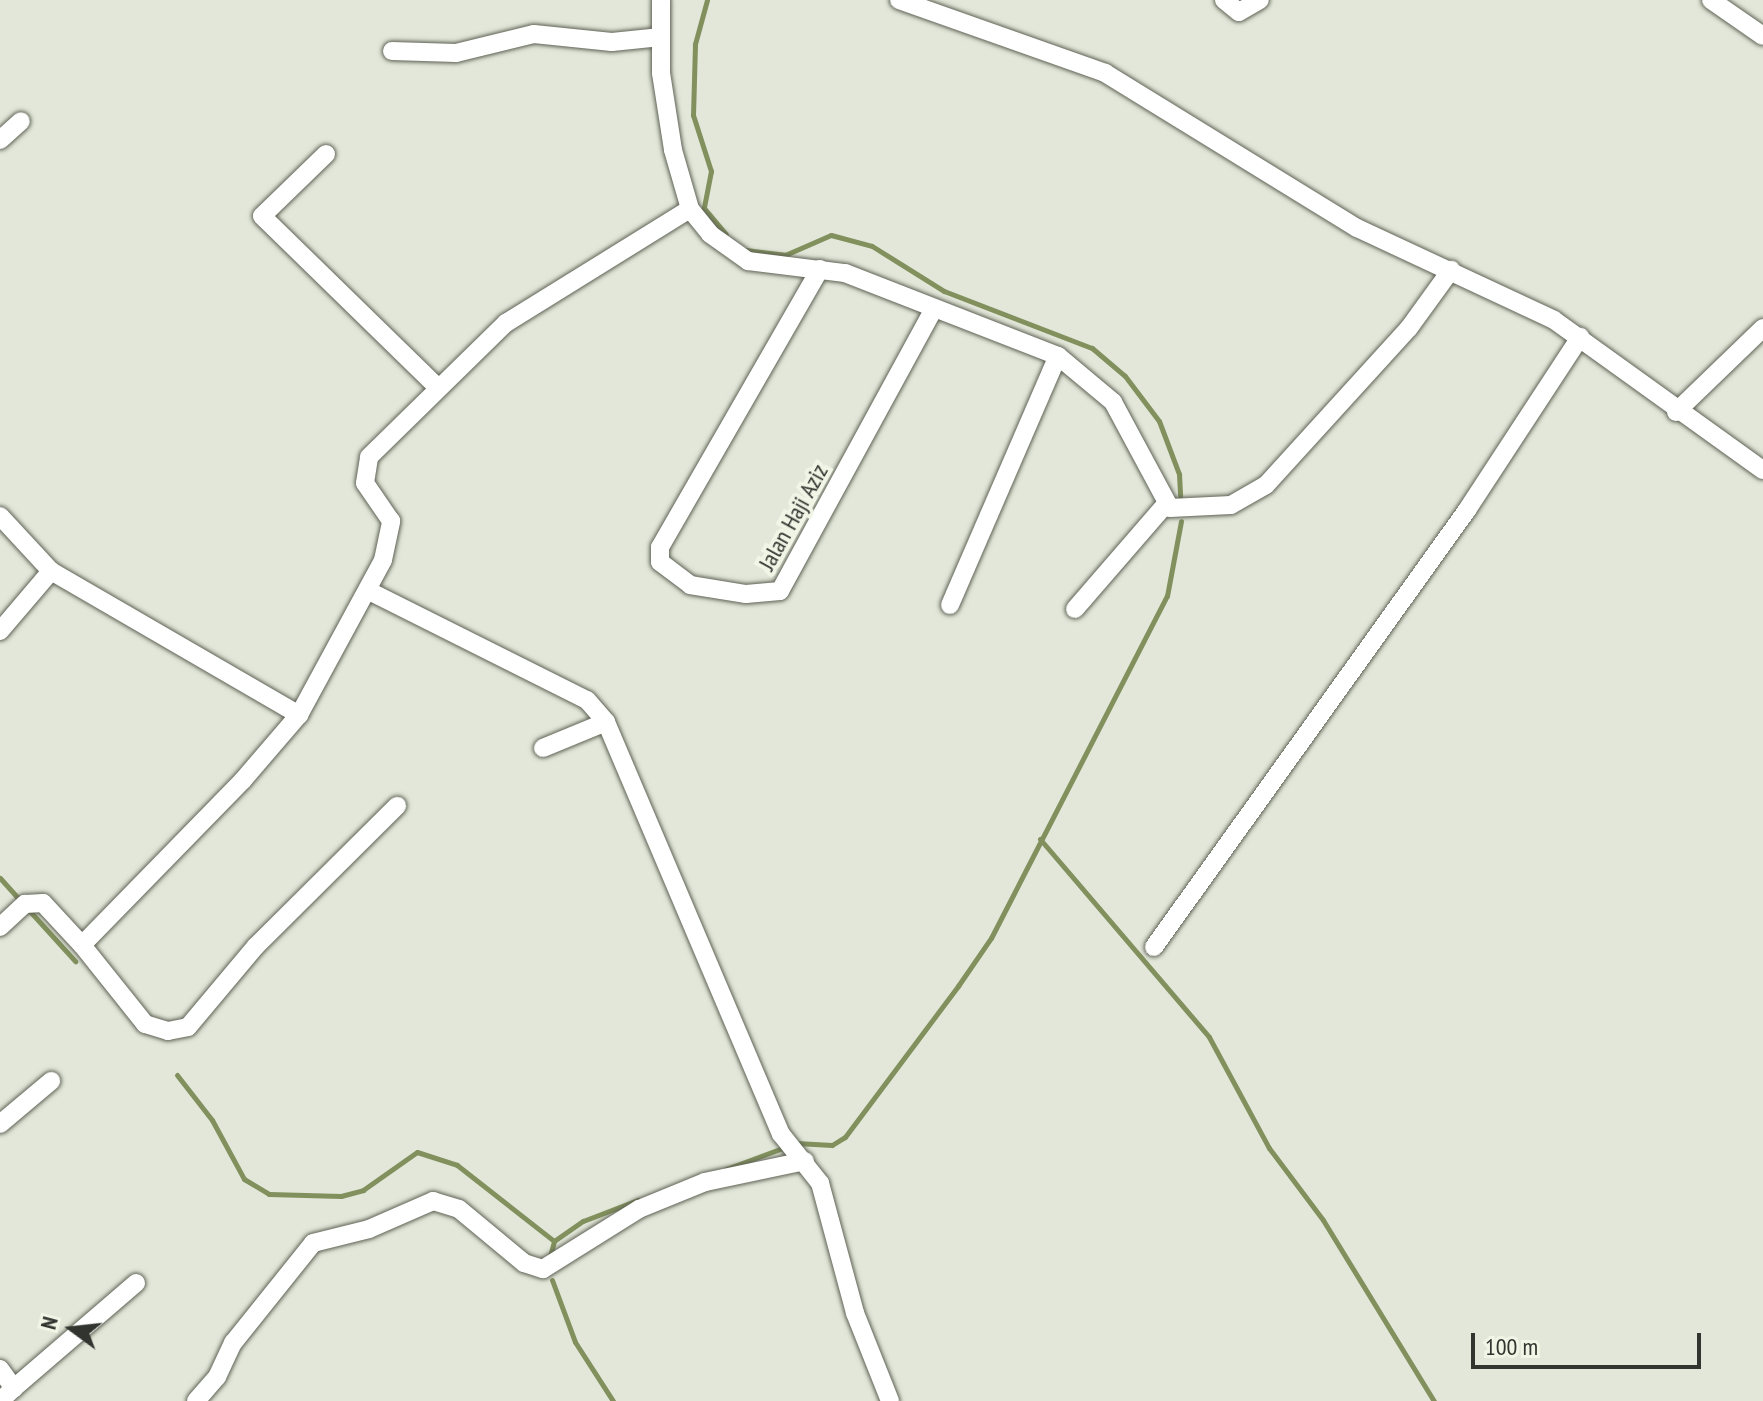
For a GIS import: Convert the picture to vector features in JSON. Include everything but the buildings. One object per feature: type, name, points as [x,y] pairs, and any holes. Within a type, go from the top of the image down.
[{"type":"street","points":[[661,0],[664,97],[690,209],[717,241],[748,261],[845,273],[933,310],[1058,356],[1113,402],[1165,505]]},
{"type":"street","points":[[899,0],[1105,73],[1329,212],[1451,270],[1580,337],[1676,412],[1763,470]]},
{"type":"street","points":[[1224,0],[1239,12],[1260,0]]},
{"type":"street","points":[[1711,0],[1763,36]]},
{"type":"street","points":[[392,51],[456,53],[534,34],[612,42],[661,37]]},
{"type":"street","points":[[0,140],[21,121]]},
{"type":"street","points":[[326,154],[262,216],[438,388]]},
{"type":"street","points":[[82,945],[299,715],[369,591],[391,521],[365,483],[364,467],[438,388],[520,312],[690,209]]},
{"type":"street","name":"Jalan Haji Aziz","points":[[820,269],[660,547],[660,562],[690,585],[746,594],[780,591],[933,310]]},
{"type":"street","points":[[1075,609],[1165,505],[1231,505],[1266,485],[1409,328],[1451,270]]},
{"type":"street","points":[[1676,412],[1763,328]]},
{"type":"street","points":[[1154,947],[1467,510],[1580,337]]},
{"type":"street","points":[[950,605],[1058,356]]},
{"type":"street","points":[[0,516],[51,571],[299,715]]},
{"type":"street","points":[[0,631],[51,571]]},
{"type":"street","points":[[369,591],[587,700],[606,722],[781,1134],[820,1183],[855,1313],[890,1401]]},
{"type":"street","points":[[543,748],[606,722]]},
{"type":"street","points":[[0,927],[26,905],[43,903],[82,945],[145,1024],[168,1031],[188,1027],[256,946],[397,806]]},
{"type":"street","points":[[0,1124],[51,1081]]},
{"type":"street","points":[[196,1401],[217,1377],[233,1343],[313,1243],[369,1229],[433,1201],[459,1209],[524,1263],[543,1269],[639,1209],[705,1182],[800,1157]]},
{"type":"street","points":[[0,1369],[7,1394],[136,1283]]},
{"type":"waterway","points":[[707,0],[695,44],[693,115],[711,171],[704,208],[726,234]]},
{"type":"waterway","points":[[746,250],[785,255],[831,235],[872,246],[944,291],[1092,348],[1125,376],[1159,421],[1179,474],[1180,496]]},
{"type":"waterway","points":[[726,1169],[796,1143],[832,1145],[845,1137],[958,986],[991,938],[1167,596],[1181,521]]},
{"type":"waterway","points":[[1040,839],[1209,1037],[1269,1148],[1323,1220],[1434,1401]]},
{"type":"waterway","points":[[0,878],[21,901]]},
{"type":"waterway","points":[[27,908],[75,961]]},
{"type":"waterway","points":[[177,1075],[212,1120],[244,1179],[269,1194],[341,1196],[363,1190],[417,1152],[457,1165],[554,1241]]},
{"type":"waterway","points":[[549,1260],[554,1241],[583,1221],[638,1200]]},
{"type":"waterway","points":[[552,1280],[575,1342],[613,1401]]}]
